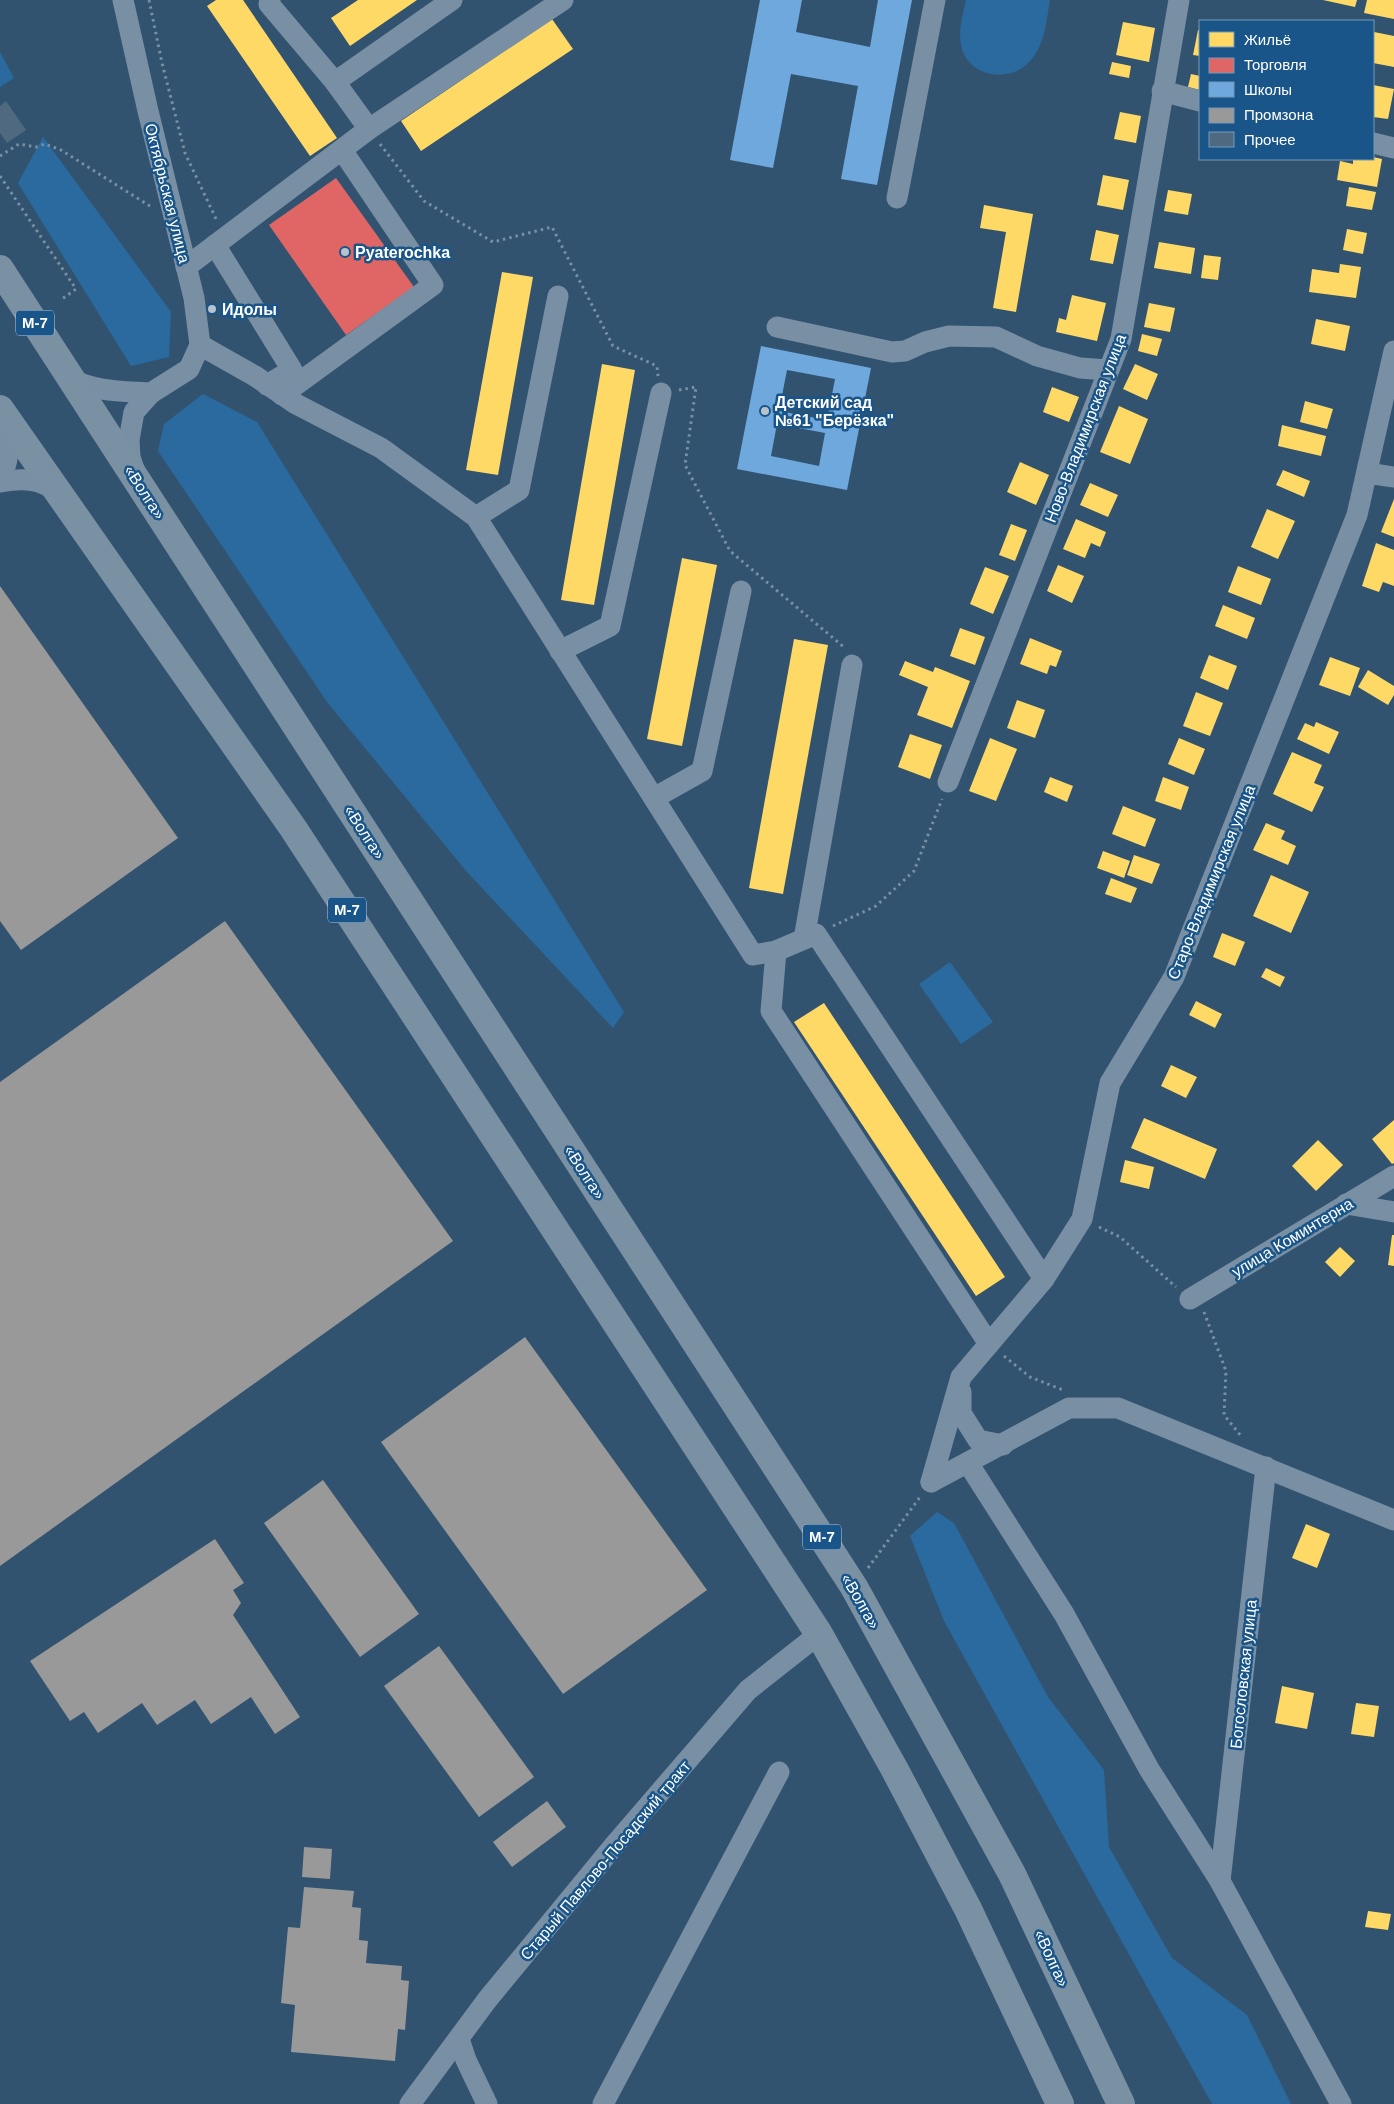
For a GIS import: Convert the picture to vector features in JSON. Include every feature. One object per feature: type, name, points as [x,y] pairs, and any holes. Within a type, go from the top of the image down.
[{"type":"highway","name":"«Волга»","points":[[0,269],[854,1587],[1012,1874],[1121,2104]]},
{"type":"highway","name":"М-7","points":[[3,413],[293,828],[819,1634],[895,1770],[968,1909],[1060,2104]]},
{"type":"street","name":"Октябрьская улица","points":[[124,0],[148,111],[194,298],[200,345]]},
{"type":"street","points":[[270,0],[269,4],[335,82],[369,130]]},
{"type":"street","points":[[335,82],[452,0]]},
{"type":"street","points":[[186,267],[369,130],[563,0]]},
{"type":"street","points":[[897,198],[935,0]]},
{"type":"street","name":"Ново-Владимирская улица","points":[[948,782],[1121,339],[1179,0]]},
{"type":"street","points":[[1162,91],[1199,101]]},
{"type":"street","points":[[1374,143],[1394,148]]},
{"type":"street","points":[[275,390],[433,285],[342,150]]},
{"type":"street","points":[[220,242],[292,370],[275,390]]},
{"type":"street","points":[[476,517],[520,490],[558,296]]},
{"type":"street","points":[[777,327],[892,352],[905,351],[925,342],[949,336],[996,337],[1037,356],[1080,368],[1108,370]]},
{"type":"street","points":[[137,480],[130,457],[130,427],[134,412],[151,393],[189,369],[200,345],[338,427],[382,448],[476,517],[753,954],[776,951],[810,937]]},
{"type":"street","name":"Старо-Владимирская улица","points":[[931,1482],[961,1377],[1044,1279],[1082,1219],[1110,1083],[1174,977],[1357,515],[1394,351]]},
{"type":"street","points":[[69,378],[96,389],[151,393]]},
{"type":"street","points":[[560,651],[610,626],[660,393]]},
{"type":"street","points":[[0,477],[4,471],[8,454],[3,413]]},
{"type":"street","points":[[1367,473],[1394,477]]},
{"type":"street","points":[[0,482],[31,479],[42,482],[62,496]]},
{"type":"street","points":[[654,798],[702,771],[741,591]]},
{"type":"street","points":[[852,665],[810,937],[1044,1279]]},
{"type":"street","points":[[776,951],[771,1011],[989,1344]]},
{"type":"street","name":"улица Коминтерна","points":[[1190,1299],[1394,1176]]},
{"type":"street","points":[[1346,1204],[1394,1212]]},
{"type":"street","points":[[961,1377],[961,1413],[978,1440],[1003,1445]]},
{"type":"street","points":[[931,1482],[1069,1408],[1118,1408],[1394,1520]]},
{"type":"street","points":[[968,1463],[1064,1614],[1149,1769],[1220,1880],[1341,2104]]},
{"type":"street","name":"Богословская улица","points":[[1220,1880],[1266,1467]]},
{"type":"street","name":"Старый Павлово-Посадский тракт","points":[[410,2104],[487,2000],[617,1842],[748,1690],[819,1634]]},
{"type":"street","points":[[603,2104],[779,1772]]},
{"type":"street","points":[[459,2039],[466,2060],[487,2104]]},
{"type":"path","points":[[149,0],[162,63],[185,153],[220,242]]},
{"type":"path","points":[[369,130],[424,201],[493,242],[552,227],[613,346],[656,366],[660,393],[696,387],[685,466],[730,552],[862,662],[852,665]]},
{"type":"path","points":[[0,156],[18,144],[36,147],[45,144],[61,150],[176,222]]},
{"type":"path","points":[[0,176],[76,289],[62,299]]},
{"type":"path","points":[[810,937],[876,906],[914,871],[948,782]]},
{"type":"path","points":[[1082,1219],[1120,1237],[1190,1299],[1201,1306],[1226,1370],[1224,1415],[1242,1437]]},
{"type":"path","points":[[989,1344],[1030,1377],[1071,1393]]},
{"type":"path","points":[[854,1587],[931,1482]]},
{"type":"shaded area","points":[[966,0],[1050,0],[1046,26],[1041,43],[1033,58],[1018,70],[1009,74],[998,75],[988,73],[970,63],[964,55],[960,39],[961,22]]},
{"type":"shaded area","points":[[0,52],[14,78],[0,87]]},
{"type":"shaded area","points":[[43,137],[171,312],[169,357],[131,366],[18,183]]},
{"type":"shaded area","points":[[203,394],[257,422],[624,1012],[613,1028],[467,872],[327,702],[158,451],[164,424]]},
{"type":"shaded area","points":[[950,962],[993,1022],[961,1044],[919,984]]},
{"type":"shaded area","points":[[937,1512],[954,1523],[1048,1697],[1104,1770],[1109,1847],[1172,1958],[1247,2015],[1291,2104],[1212,2104],[944,1621],[910,1536]]},
{"type":"building: Жильё","points":[[216,0],[243,0],[337,138],[310,156],[207,6]]},
{"type":"building: Жильё","points":[[358,0],[417,0],[350,46],[331,18]]},
{"type":"building: Жильё","points":[[1323,0],[1357,0],[1355,7]]},
{"type":"building: Жильё","points":[[1367,0],[1394,0],[1394,19],[1364,13]]},
{"type":"building: Жильё","points":[[552,19],[573,49],[421,151],[401,121]]},
{"type":"building: Жильё","points":[[1123,22],[1155,28],[1149,62],[1116,55]]},
{"type":"building: Жильё","points":[[1198,30],[1199,30],[1199,56],[1193,55]]},
{"type":"building: Жильё","points":[[1374,32],[1394,36],[1394,67],[1374,63]]},
{"type":"building: Жильё","points":[[1112,62],[1131,66],[1129,78],[1109,74]]},
{"type":"building: Жильё","points":[[1191,74],[1199,76],[1199,90],[1188,87]]},
{"type":"building: Жильё","points":[[1374,85],[1394,89],[1388,119],[1374,117]]},
{"type":"building: Жильё","points":[[1120,112],[1141,116],[1136,143],[1114,139]]},
{"type":"building: Жильё","points":[[1374,157],[1382,159],[1377,187],[1337,180],[1340,161],[1353,164],[1353,160],[1374,160]]},
{"type":"building: Жильё","points":[[1103,175],[1129,180],[1123,210],[1097,205]]},
{"type":"building: Жильё","points":[[1349,187],[1376,192],[1372,210],[1346,206]]},
{"type":"building: Жильё","points":[[1168,190],[1192,194],[1188,215],[1164,211]]},
{"type":"building: Жильё","points":[[984,205],[1033,214],[1016,312],[993,308],[1006,232],[980,228]]},
{"type":"building: Жильё","points":[[1347,229],[1367,233],[1363,254],[1343,250]]},
{"type":"building: Жильё","points":[[1096,230],[1119,235],[1113,264],[1090,260]]},
{"type":"building: Жильё","points":[[1159,242],[1195,248],[1191,274],[1154,268]]},
{"type":"building: Жильё","points":[[1204,255],[1221,257],[1218,280],[1201,278]]},
{"type":"building: Жильё","points":[[1340,264],[1361,267],[1356,298],[1309,292],[1312,269],[1339,273]]},
{"type":"building: Жильё","points":[[502,272],[533,277],[498,475],[466,470]]},
{"type":"building: Жильё","points":[[1072,295],[1106,303],[1097,341],[1056,332],[1059,318],[1066,320]]},
{"type":"building: Жильё","points":[[1149,303],[1175,308],[1170,332],[1144,327]]},
{"type":"building: Жильё","points":[[1316,319],[1350,326],[1345,351],[1311,344]]},
{"type":"building: Жильё","points":[[1142,334],[1162,339],[1157,356],[1138,351]]},
{"type":"building: Жильё","points":[[602,364],[635,370],[594,605],[561,600]]},
{"type":"building: Жильё","points":[[1135,364],[1158,374],[1147,400],[1123,389]]},
{"type":"building: Жильё","points":[[1052,387],[1079,397],[1069,422],[1043,412]]},
{"type":"building: Жильё","points":[[1305,401],[1333,409],[1327,429],[1300,422]]},
{"type":"building: Жильё","points":[[1119,406],[1148,419],[1130,464],[1100,452]]},
{"type":"building: Жильё","points":[[1282,425],[1326,436],[1321,456],[1278,446]]},
{"type":"building: Жильё","points":[[1020,462],[1049,475],[1036,505],[1007,492]]},
{"type":"building: Жильё","points":[[1283,470],[1310,481],[1304,497],[1276,485]]},
{"type":"building: Жильё","points":[[1090,483],[1118,495],[1108,517],[1080,505]]},
{"type":"building: Жильё","points":[[1394,499],[1394,537],[1381,532]]},
{"type":"building: Жильё","points":[[1267,509],[1295,521],[1278,559],[1251,547]]},
{"type":"building: Жильё","points":[[1076,519],[1106,532],[1100,547],[1091,543],[1085,558],[1063,549]]},
{"type":"building: Жильё","points":[[1011,524],[1027,530],[1015,561],[999,555]]},
{"type":"building: Жильё","points":[[1376,543],[1394,550],[1394,586],[1383,582],[1379,592],[1362,586]]},
{"type":"building: Жильё","points":[[682,558],[717,565],[682,746],[647,739]]},
{"type":"building: Жильё","points":[[1058,565],[1084,576],[1072,603],[1047,591]]},
{"type":"building: Жильё","points":[[1238,566],[1271,579],[1261,605],[1228,592]]},
{"type":"building: Жильё","points":[[985,567],[1009,576],[993,614],[970,604]]},
{"type":"building: Жильё","points":[[1223,605],[1255,618],[1247,639],[1215,626]]},
{"type":"building: Жильё","points":[[960,628],[985,637],[975,665],[950,656]]},
{"type":"building: Жильё","points":[[1030,638],[1062,651],[1056,667],[1050,665],[1047,674],[1020,664]]},
{"type":"building: Жильё","points":[[794,639],[828,645],[783,894],[749,888]]},
{"type":"building: Жильё","points":[[1209,655],[1237,666],[1228,690],[1200,678]]},
{"type":"building: Жильё","points":[[1330,657],[1360,668],[1350,696],[1319,685]]},
{"type":"building: Жильё","points":[[905,661],[933,672],[935,667],[970,681],[952,728],[917,715],[928,687],[899,675]]},
{"type":"building: Жильё","points":[[1368,670],[1394,686],[1394,695],[1388,705],[1358,687]]},
{"type":"building: Жильё","points":[[1196,692],[1223,703],[1210,736],[1183,726]]},
{"type":"building: Жильё","points":[[1017,700],[1045,710],[1035,738],[1007,728]]},
{"type":"building: Жильё","points":[[1316,722],[1339,732],[1329,754],[1297,739],[1305,723],[1314,727]]},
{"type":"building: Жильё","points":[[910,734],[942,745],[930,779],[898,767]]},
{"type":"building: Жильё","points":[[990,738],[1017,749],[996,801],[969,791]]},
{"type":"building: Жильё","points":[[1179,738],[1205,749],[1194,775],[1168,764]]},
{"type":"building: Жильё","points":[[1292,752],[1322,765],[1314,783],[1324,787],[1312,812],[1273,794]]},
{"type":"building: Жильё","points":[[1050,777],[1073,786],[1067,802],[1044,792]]},
{"type":"building: Жильё","points":[[1163,777],[1189,787],[1181,810],[1155,801]]},
{"type":"building: Жильё","points":[[1123,806],[1156,819],[1145,847],[1112,834]]},
{"type":"building: Жильё","points":[[1266,823],[1285,831],[1281,839],[1296,846],[1288,865],[1253,850]]},
{"type":"building: Жильё","points":[[1103,851],[1130,861],[1124,878],[1097,868]]},
{"type":"building: Жильё","points":[[1134,855],[1160,864],[1152,884],[1127,875]]},
{"type":"building: Жильё","points":[[1271,875],[1309,892],[1291,933],[1253,916]]},
{"type":"building: Жильё","points":[[1111,878],[1137,888],[1131,903],[1105,894]]},
{"type":"building: Жильё","points":[[1222,933],[1245,942],[1235,966],[1213,957]]},
{"type":"building: Жильё","points":[[1266,968],[1285,977],[1280,987],[1261,977]]},
{"type":"building: Жильё","points":[[1196,1001],[1222,1014],[1215,1028],[1189,1015]]},
{"type":"building: Жильё","points":[[824,1003],[1005,1277],[976,1296],[794,1022]]},
{"type":"building: Жильё","points":[[1171,1065],[1197,1077],[1186,1098],[1161,1086]]},
{"type":"building: Жильё","points":[[1144,1118],[1217,1149],[1205,1179],[1131,1148]]},
{"type":"building: Жильё","points":[[1394,1120],[1394,1163],[1392,1164],[1372,1139]]},
{"type":"building: Жильё","points":[[1318,1140],[1343,1165],[1316,1191],[1292,1166]]},
{"type":"building: Жильё","points":[[1125,1160],[1154,1167],[1149,1189],[1120,1182]]},
{"type":"building: Жильё","points":[[1392,1235],[1394,1235],[1394,1266],[1388,1265]]},
{"type":"building: Жильё","points":[[1340,1247],[1355,1261],[1340,1277],[1325,1262]]},
{"type":"building: Жильё","points":[[1306,1524],[1330,1534],[1317,1568],[1292,1558]]},
{"type":"building: Жильё","points":[[1282,1686],[1314,1693],[1307,1729],[1275,1723]]},
{"type":"building: Жильё","points":[[1356,1703],[1379,1706],[1374,1737],[1351,1734]]},
{"type":"building: Жильё","points":[[1368,1911],[1391,1914],[1388,1930],[1365,1927]]},
{"type":"building: Торговля","points":[[336,178],[414,287],[346,335],[269,225]]},
{"type":"building: Школы","points":[[760,0],[802,0],[796,32],[870,47],[878,0],[912,0],[877,185],[841,179],[858,86],[791,74],[773,168],[730,160]]},
{"type":"building: Школы","points":[[761,346],[871,368],[847,490],[737,469]],"holes":[[[787,370],[835,379],[827,420],[779,411]],[[777,424],[825,433],[819,466],[771,456]]]},
{"type":"building: Промзона","points":[[0,586],[178,838],[21,950],[0,921]]},
{"type":"building: Промзона","points":[[225,921],[453,1241],[0,1566],[0,1082]]},
{"type":"building: Промзона","points":[[525,1337],[707,1590],[563,1694],[381,1442]]},
{"type":"building: Промзона","points":[[323,1480],[419,1614],[360,1657],[264,1523]]},
{"type":"building: Промзона","points":[[215,1539],[244,1583],[233,1590],[241,1603],[233,1615],[300,1717],[275,1734],[251,1697],[211,1724],[195,1700],[157,1725],[142,1703],[98,1733],[84,1712],[70,1721],[30,1661]]},
{"type":"building: Промзона","points":[[439,1646],[534,1777],[479,1817],[384,1686]]},
{"type":"building: Промзона","points":[[547,1801],[566,1827],[512,1867],[493,1842]]},
{"type":"building: Промзона","points":[[304,1847],[332,1849],[330,1879],[302,1877]]},
{"type":"building: Промзона","points":[[304,1887],[354,1891],[352,1907],[361,1908],[359,1940],[368,1941],[366,1963],[402,1966],[401,1980],[409,1981],[405,2030],[398,2029],[395,2061],[291,2052],[295,2005],[281,2003],[288,1927],[300,1928]]},
{"type":"building: Прочее","points":[[6,101],[26,130],[7,143],[0,133],[0,106]]},
{"type":"place","name":"Pyaterochka","points":[[345,252]]},
{"type":"place","name":"Идолы","points":[[212,309]]},
{"type":"place","name":"Детский сад №61 \"Берёзка\"","points":[[765,411]]}]
